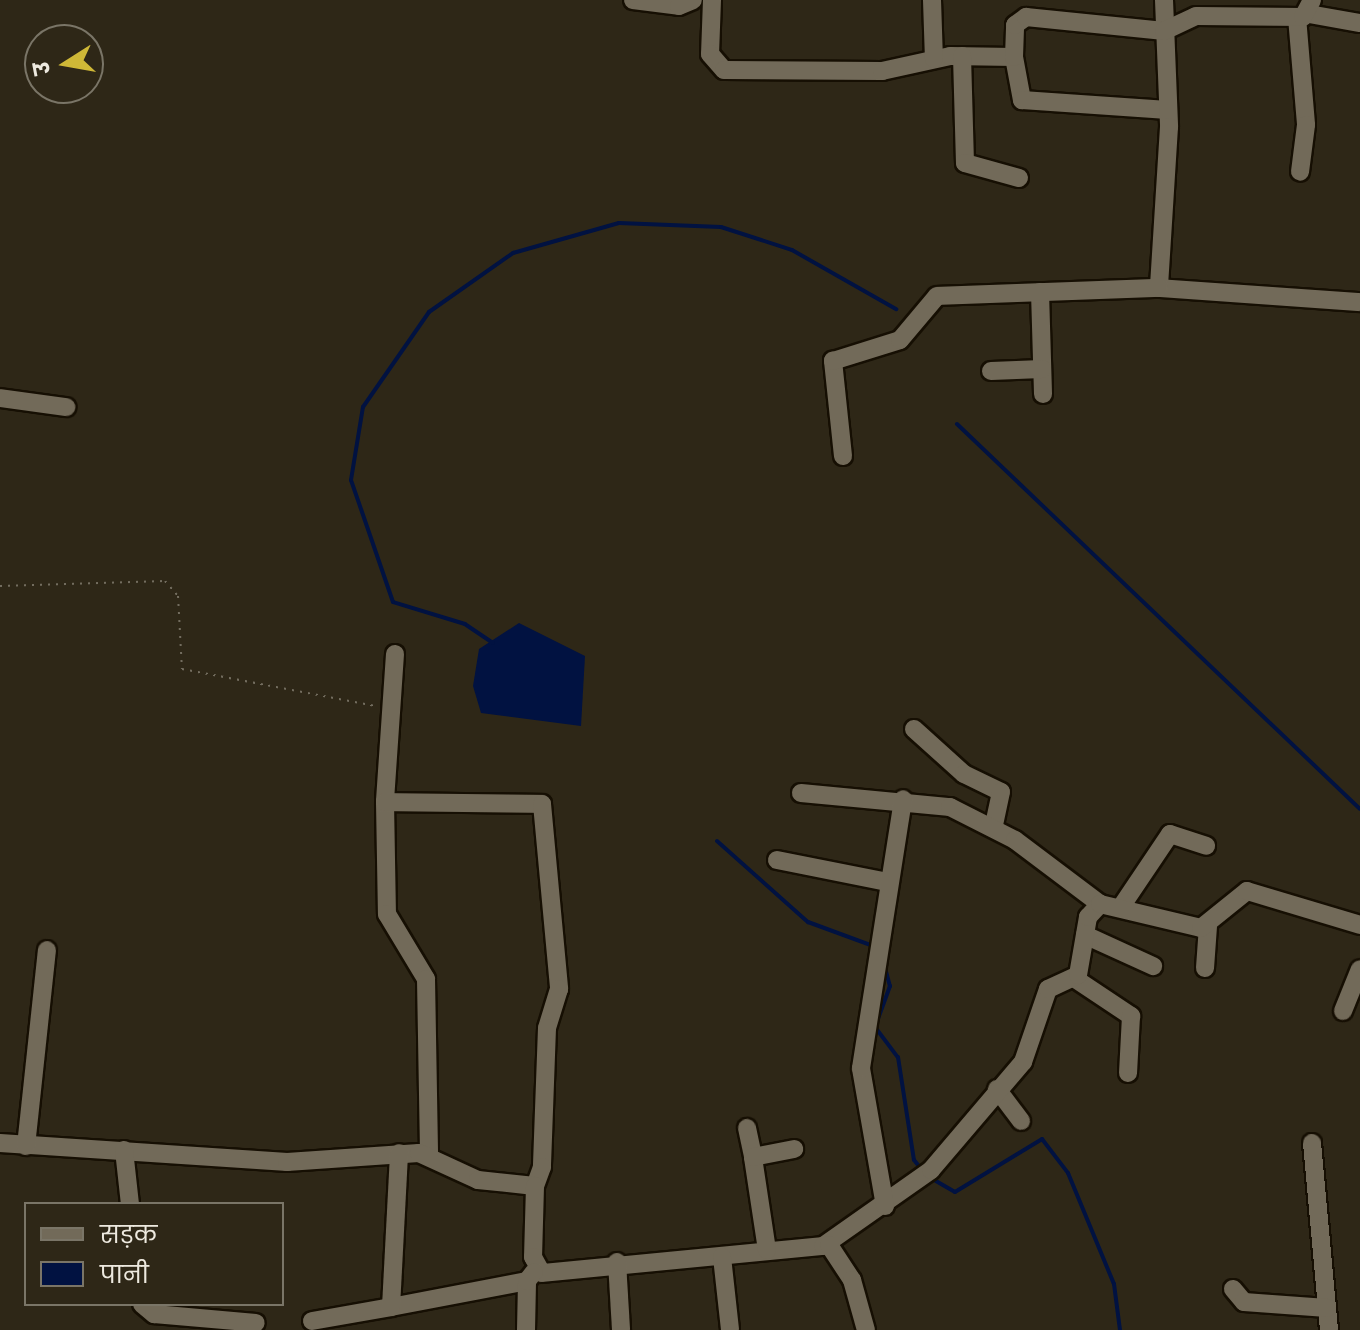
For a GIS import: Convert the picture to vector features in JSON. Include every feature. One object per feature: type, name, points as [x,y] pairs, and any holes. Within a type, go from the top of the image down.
[{"type":"street","points":[[633,0],[693,0]]},
{"type":"street","points":[[712,0],[710,54],[724,70],[882,71],[962,56],[1014,57]]},
{"type":"street","points":[[932,0],[934,59]]},
{"type":"street","points":[[1159,288],[1168,110],[1164,0]]},
{"type":"street","points":[[1300,172],[1306,125],[1306,10]]},
{"type":"street","points":[[1168,110],[1022,100],[1014,57],[1015,25],[1026,17],[1164,31],[1196,16],[1306,10],[1360,23]]},
{"type":"street","points":[[962,56],[965,163],[1019,178]]},
{"type":"street","points":[[843,456],[832,371],[838,357],[900,340],[937,296],[1159,288],[1360,302]]},
{"type":"street","points":[[1040,292],[1043,394]]},
{"type":"street","points":[[991,371],[1042,369]]},
{"type":"street","points":[[0,398],[66,407]]},
{"type":"street","points":[[395,654],[385,802],[387,914],[426,979],[429,1155]]},
{"type":"street","points":[[914,729],[969,778],[1001,792],[994,826]]},
{"type":"street","points":[[801,793],[903,799],[994,826],[1100,904],[1208,926]]},
{"type":"street","points":[[885,1206],[861,1068],[875,945],[903,799]]},
{"type":"street","points":[[385,802],[542,804],[559,989],[546,1036],[542,1167],[535,1186],[532,1276],[526,1330]]},
{"type":"street","points":[[1121,907],[1170,834],[1206,846]]},
{"type":"street","points":[[777,860],[887,882]]},
{"type":"street","points":[[1205,968],[1208,926],[1247,891],[1359,926]]},
{"type":"street","points":[[1074,978],[1085,935],[1100,904]]},
{"type":"street","points":[[1085,935],[1153,966]]},
{"type":"street","points":[[26,1146],[47,950]]},
{"type":"street","points":[[1074,978],[1131,1016],[1128,1073]]},
{"type":"street","points":[[312,1321],[617,1262],[722,1257],[829,1245],[926,1174],[1030,1052],[1048,989],[1074,978]]},
{"type":"street","points":[[1343,1011],[1359,978]]},
{"type":"street","points":[[997,1089],[1021,1121]]},
{"type":"street","points":[[747,1128],[767,1250]]},
{"type":"street","points":[[0,1143],[287,1162],[399,1153],[429,1155],[478,1180],[535,1186]]},
{"type":"street","points":[[1312,1143],[1329,1330]]},
{"type":"street","points":[[753,1157],[794,1149]]},
{"type":"street","points":[[124,1150],[130,1202]]},
{"type":"street","points":[[391,1307],[399,1153]]},
{"type":"street","points":[[829,1245],[852,1280],[866,1330]]},
{"type":"street","points":[[722,1257],[730,1330]]},
{"type":"street","points":[[617,1262],[621,1330]]},
{"type":"street","points":[[1233,1289],[1244,1302],[1327,1308]]},
{"type":"street","points":[[144,1306],[163,1322],[256,1323]]},
{"type":"path","points":[[0,586],[165,581],[178,596],[182,669],[389,710]]},
{"type":"water","points":[[519,623],[585,656],[581,726],[481,713],[473,686],[479,649]]},
{"type":"waterway","points":[[493,643],[465,624],[393,602],[351,480],[363,407],[429,312],[513,253],[619,223],[721,227],[792,250],[896,309]]},
{"type":"waterway","points":[[957,424],[1360,809]]},
{"type":"waterway","points":[[717,841],[808,922],[876,947]]},
{"type":"waterway","points":[[884,964],[890,986],[875,1027],[898,1057],[914,1160],[923,1171]]},
{"type":"waterway","points":[[929,1177],[955,1192],[1042,1139],[1068,1173],[1114,1284],[1120,1330]]}]
